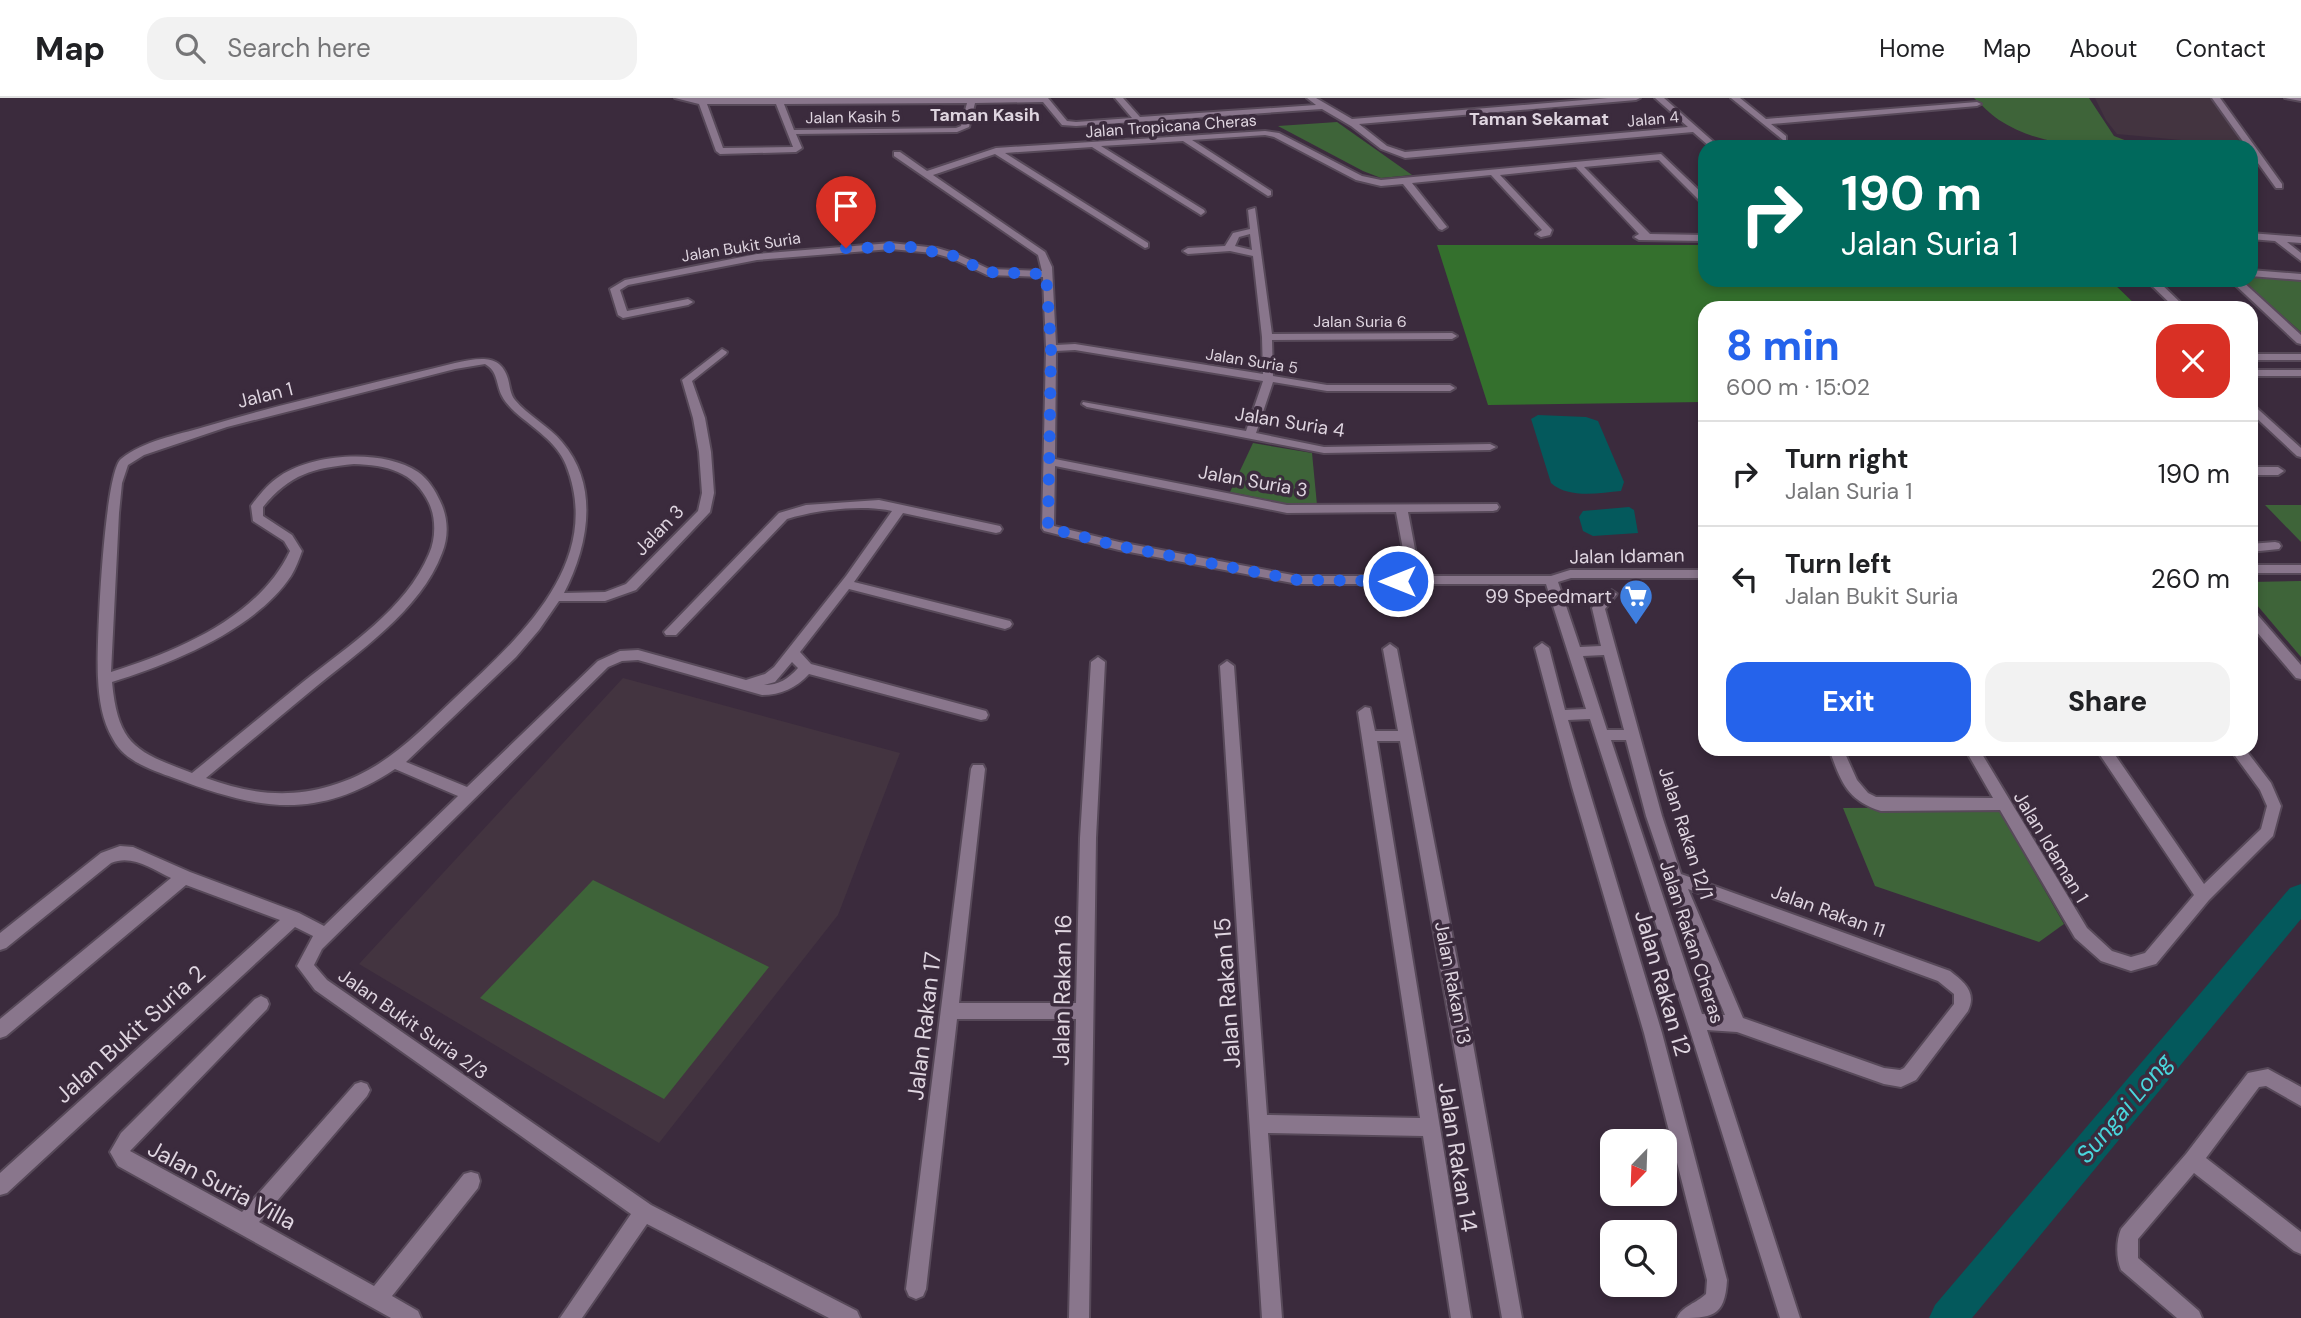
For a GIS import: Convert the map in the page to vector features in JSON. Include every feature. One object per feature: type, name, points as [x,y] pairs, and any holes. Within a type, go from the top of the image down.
[{"type":"street","points":[[679,98],[702,103],[1045,99],[1065,123],[1322,107]]},
{"type":"street","points":[[1119,98],[1138,120]]},
{"type":"street","points":[[1311,98],[1351,122],[1636,98]]},
{"type":"street","points":[[1490,98],[1501,110]]},
{"type":"street","points":[[1659,98],[1707,140]]},
{"type":"street","points":[[1735,98],[1783,138]]},
{"type":"street","points":[[2216,98],[2246,140]]},
{"type":"street","points":[[2289,98],[2301,99]]},
{"type":"street","name":"Jalan Kasih 5","points":[[791,132],[957,130],[965,127],[972,100]]},
{"type":"street","points":[[702,103],[720,151],[798,148],[779,102]]},
{"type":"street","points":[[1763,122],[1977,104]]},
{"type":"street","name":"Jalan 4","points":[[1351,122],[1393,154],[1405,155],[1695,129]]},
{"type":"street","name":"Jalan Tropicana Cheras","points":[[926,174],[996,151],[1265,133],[1276,135],[1359,178],[1381,183],[1661,157],[1698,194]]},
{"type":"street","points":[[1185,140],[1268,193]]},
{"type":"street","points":[[1095,146],[1201,212]]},
{"type":"street","points":[[996,151],[1145,245]]},
{"type":"street","points":[[897,154],[1042,254],[1051,348],[1051,463]]},
{"type":"street","points":[[2258,157],[2279,186]]},
{"type":"street","points":[[1579,166],[1642,237],[1698,238]]},
{"type":"street","points":[[1494,173],[1547,230],[1547,233],[1541,234]]},
{"type":"street","points":[[1406,181],[1442,227]]},
{"type":"street","points":[[1250,435],[1268,381],[1267,337],[1252,210]]},
{"type":"street","points":[[1230,248],[1236,235],[1255,230]]},
{"type":"street","points":[[2258,237],[2301,240]]},
{"type":"street","points":[[2278,239],[2301,258]]},
{"type":"street","name":"Jalan Bukit Suria","points":[[688,302],[624,319],[615,289],[625,283],[770,256],[846,248],[911,247],[954,256],[987,272],[1046,274]]},
{"type":"street","points":[[1188,251],[1230,248],[1257,254]]},
{"type":"street","points":[[2258,273],[2301,277]]},
{"type":"street","points":[[2158,287],[2174,301]]},
{"type":"street","points":[[2243,287],[2258,301]]},
{"type":"street","points":[[2258,301],[2301,341]]},
{"type":"street","name":"Jalan Suria 6","points":[[1267,337],[1452,336]]},
{"type":"street","name":"Jalan Suria 5","points":[[1051,348],[1088,349],[1268,381],[1327,388],[1450,388]]},
{"type":"street","name":"Jalan 3","points":[[557,597],[620,594],[631,587],[704,512],[708,505],[706,464],[698,415],[687,380],[722,352]]},
{"type":"street","points":[[2258,357],[2301,358]]},
{"type":"street","name":"Jalan 1","points":[[474,362],[495,363],[510,401],[559,444],[571,463],[580,502],[579,532],[572,561],[557,597],[530,636],[394,763],[357,782],[312,797],[280,802],[230,793],[151,763],[120,742],[107,712],[106,679],[116,490],[123,462],[134,452],[201,430],[474,362]]},
{"type":"street","points":[[2258,373],[2301,373]]},
{"type":"street","name":"Jalan Suria 4","points":[[1087,404],[1317,448],[1490,447]]},
{"type":"street","points":[[2258,413],[2301,454]]},
{"type":"street","points":[[106,679],[168,658],[223,627],[274,588],[292,567],[296,551],[288,538],[257,518],[257,506],[289,475],[319,464],[347,460],[376,461],[408,471],[425,483],[435,499],[441,520],[436,554],[411,593],[389,617],[333,666],[194,779]]},
{"type":"street","name":"Jalan Suria 3","points":[[1051,463],[1287,509],[1493,508]]},
{"type":"street","name":"Jalan Idaman","points":[[1051,463],[1048,528],[1119,546],[1298,580],[1551,580],[1570,574],[1698,574]]},
{"type":"street","points":[[2258,471],[2278,471]]},
{"type":"street","points":[[671,632],[783,516],[806,509],[879,504],[996,529]]},
{"type":"street","points":[[746,686],[770,678],[779,670],[900,508]]},
{"type":"street","points":[[1402,509],[1415,581]]},
{"type":"street","points":[[2258,547],[2275,546]]},
{"type":"street","points":[[2258,569],[2301,569]]},
{"type":"street","name":"Jalan Rakan Cheras","points":[[1551,580],[1790,1318]]},
{"type":"street","points":[[845,584],[1004,624]]},
{"type":"street","name":"Jalan Rakan 12/1","points":[[1611,594],[1598,608],[1654,816],[1675,878],[1737,1024]]},
{"type":"street","points":[[2258,624],[2301,674]]},
{"type":"street","name":"Jalan Rakan 12","points":[[1542,648],[1653,1033],[1717,1280],[1716,1298],[1706,1308],[1687,1318]]},
{"type":"street","name":"Jalan Rakan 13","points":[[1390,649],[1513,1318]]},
{"type":"street","points":[[793,650],[795,657],[806,668],[981,715]]},
{"type":"street","points":[[1575,652],[1610,650]]},
{"type":"street","name":"Jalan Bukit Suria 2/3","points":[[806,668],[790,684],[774,691],[746,686],[638,655],[620,656],[603,664],[316,944],[305,965],[321,985],[644,1212],[850,1318]]},
{"type":"street","name":"Jalan Rakan 16","points":[[1079,1318],[1088,838],[1098,662]]},
{"type":"street","name":"Jalan Rakan 15","points":[[1227,666],[1272,1318]]},
{"type":"street","name":"Jalan Rakan 14","points":[[1365,712],[1461,1318]]},
{"type":"street","points":[[1560,715],[1596,714]]},
{"type":"street","points":[[1602,735],[1633,735]]},
{"type":"street","points":[[1369,736],[1405,736]]},
{"type":"street","points":[[1839,756],[1857,795],[1867,803],[2003,804]]},
{"type":"street","name":"Jalan Idaman 1","points":[[1976,756],[2081,933],[2107,956],[2131,964],[2150,959],[2203,895]]},
{"type":"street","points":[[2108,756],[2203,895],[2268,832],[2274,806],[2266,787],[2242,756]]},
{"type":"street","points":[[394,763],[469,794]]},
{"type":"street","name":"Jalan Rakan 17","points":[[916,1289],[978,769]]},
{"type":"street","points":[[0,943],[7,927],[106,858],[120,852],[133,853],[184,877],[293,918],[326,935]]},
{"type":"street","points":[[0,1030],[184,877]]},
{"type":"street","name":"Jalan Rakan 11","points":[[1675,878],[1944,976],[1962,991],[1962,1006],[1910,1074],[1901,1079],[1884,1076],[1737,1024]]},
{"type":"street","name":"Jalan Bukit Suria 2","points":[[0,1186],[293,918]]},
{"type":"street","name":"Jalan Suria Villa","points":[[261,1004],[127,1139],[119,1152],[125,1160],[411,1318]]},
{"type":"street","points":[[949,1011],[1083,1011]]},
{"type":"street","points":[[1696,1021],[1737,1024]]},
{"type":"street","points":[[2192,1318],[2128,1263],[2128,1236],[2193,1160],[2254,1079],[2268,1077],[2301,1097]]},
{"type":"street","points":[[244,1224],[361,1090]]},
{"type":"street","points":[[1259,1124],[1431,1127]]},
{"type":"street","points":[[2193,1160],[2301,1244]]},
{"type":"street","points":[[377,1299],[471,1181]]},
{"type":"street","points":[[570,1318],[644,1212]]},
{"type":"shaded area","points":[[1974,98],[2089,98],[2114,136],[2125,140],[2047,140],[2016,129],[1989,112]]},
{"type":"shaded area","points":[[2095,98],[2210,98],[2241,140],[2181,140],[2117,134]]},
{"type":"shaded area","points":[[1337,122],[1412,175],[1381,178],[1278,126]]},
{"type":"shaded area","points":[[2258,276],[2301,279],[2301,332],[2250,287],[2258,287]]},
{"type":"shaded area","points":[[1538,415],[1586,417],[1598,421],[1624,482],[1621,491],[1575,493],[1551,483],[1531,419]]},
{"type":"shaded area","points":[[1253,443],[1312,453],[1317,505],[1289,504],[1230,492]]},
{"type":"shaded area","points":[[2265,505],[2301,505],[2301,542]]},
{"type":"shaded area","points":[[1629,507],[1634,510],[1638,533],[1593,536],[1583,531],[1579,517],[1583,511]]},
{"type":"shaded area","points":[[2301,581],[2301,657],[2258,606],[2258,582]]},
{"type":"shaded area","points":[[623,678],[900,753],[838,915],[659,1143],[359,964]]},
{"type":"shaded area","points":[[1997,807],[2064,924],[2039,942],[1875,886],[1843,808]]},
{"type":"shaded area","points":[[593,880],[769,967],[664,1099],[480,998]]},
{"type":"green space","points":[[1437,245],[1698,245],[1698,287],[2117,287],[2132,301],[1698,301],[1698,402],[1488,405]]},
{"type":"waterway","name":"Sungai Long","points":[[1948,1318],[2301,897]]},
{"type":"place","name":"99 Speedmart","points":[[1636,626]]},
{"type":"district","name":"Taman Kasih","points":[[985,115]]},
{"type":"district","name":"Taman Sekamat","points":[[1539,119]]},
{"type":"route","points":[[846,248],[911,247],[954,256],[987,272],[1046,274],[1051,348],[1048,528],[1119,546],[1298,580],[1398,581]]}]
